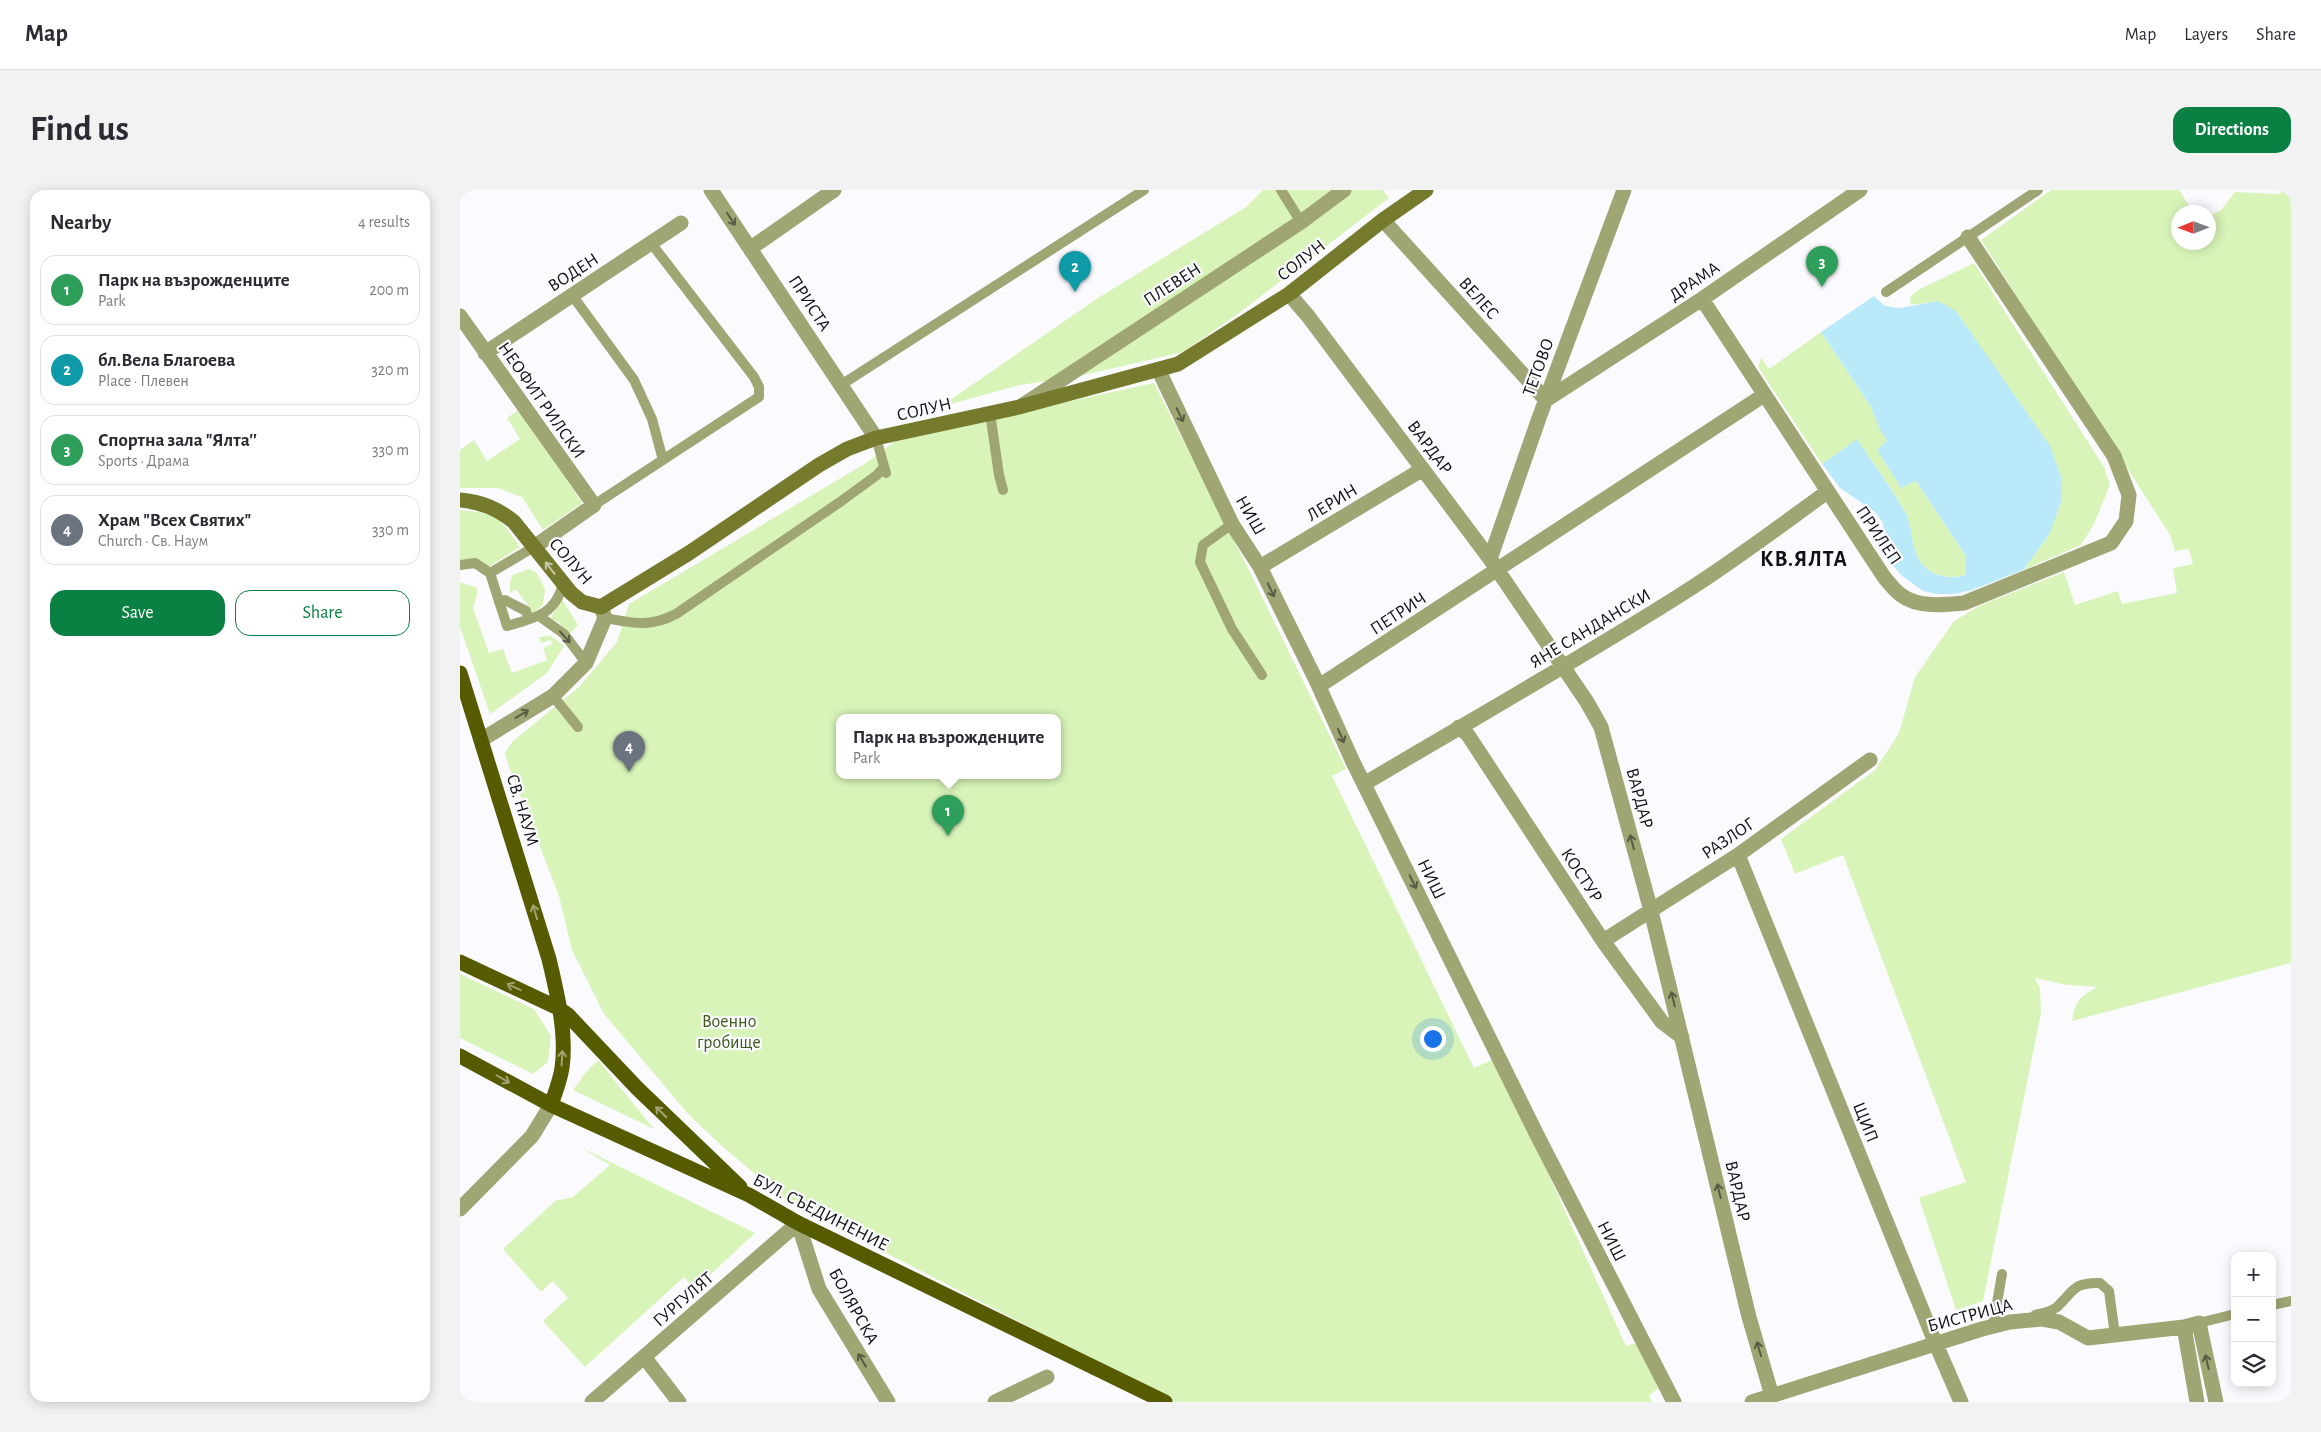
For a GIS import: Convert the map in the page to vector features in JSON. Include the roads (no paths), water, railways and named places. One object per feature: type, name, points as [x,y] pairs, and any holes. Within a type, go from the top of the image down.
[{"type":"main road","name":"СВ. НАУМ","points":[[460,673],[549,959],[558,1008],[562,1059],[558,1082],[550,1105]]},
{"type":"main road","points":[[460,962],[558,1008],[583,1030],[637,1088],[749,1195]]},
{"type":"main road","name":"БУЛ. СЪЕДИНЕНИЕ","points":[[460,1056],[550,1105],[749,1195],[798,1223],[1164,1402]]},
{"type":"street","name":"ПРИСТА","points":[[711,190],[876,438]]},
{"type":"street","points":[[751,248],[834,190]]},
{"type":"street","name":"ПЛЕВЕН","points":[[1019,407],[1301,222],[1344,190]]},
{"type":"street","name":"СОЛУН","points":[[460,500],[488,505],[502,512],[514,522],[563,584],[582,602],[603,613],[819,465],[847,449],[876,438],[1019,407],[1159,371],[1196,355],[1289,294],[1383,220],[1426,190]]},
{"type":"street","name":"ТЕТОВО","points":[[1494,565],[1546,400],[1625,190]]},
{"type":"street","name":"ДРАМА","points":[[1546,400],[1702,299],[1860,190]]},
{"type":"street","name":"ВЕЛЕС","points":[[1383,220],[1546,400]]},
{"type":"street","name":"ВОДЕН","points":[[485,352],[681,223]]},
{"type":"street","name":"ПРИЛЕП","points":[[1702,299],[1884,577],[1902,596],[1920,603],[1945,605],[1964,603],[2111,543],[2122,530],[2128,509],[2129,495],[2114,456],[1968,237]]},
{"type":"street","name":"ВАРДАР","points":[[1289,294],[1494,565],[1564,667],[1601,727],[1651,911],[1749,1317],[1772,1396]]},
{"type":"street","name":"НЕОФИТ РИЛСКИ","points":[[460,316],[594,505]]},
{"type":"street","name":"НИШ","points":[[1159,371],[1232,524],[1260,567],[1319,686],[1364,784],[1537,1135],[1674,1402]]},
{"type":"street","name":"ПЕТРИЧ","points":[[1319,686],[1494,565],[1764,395]]},
{"type":"street","name":"ЛЕРИН","points":[[1260,567],[1423,469]]},
{"type":"street","name":"ЯНЕ САНДАНСКИ","points":[[1364,784],[1460,726],[1564,667],[1687,591],[1827,492]]},
{"type":"street","points":[[534,547],[594,505]]},
{"type":"street","points":[[481,740],[553,696],[586,663],[603,613]]},
{"type":"street","name":"КОСТУР","points":[[1460,726],[1468,735],[1604,941],[1662,1022],[1682,1037]]},
{"type":"street","name":"РАЗЛОГ","points":[[1604,941],[1738,855],[1870,760]]},
{"type":"street","name":"ЩИП","points":[[1738,855],[1935,1342],[1962,1402]]},
{"type":"street","points":[[460,1209],[532,1136],[550,1105]]},
{"type":"street","name":"ГУРГУЛЯТ","points":[[592,1402],[645,1358],[798,1223]]},
{"type":"street","name":"БОЛЯРСКА","points":[[798,1223],[819,1289],[888,1402]]},
{"type":"street","name":"БИСТРИЦА","points":[[1752,1402],[1935,1342],[2010,1322],[2042,1319],[2059,1322],[2088,1338],[2184,1327],[2199,1323]]},
{"type":"street","points":[[2199,1323],[2216,1402]]},
{"type":"street","points":[[2184,1327],[2197,1402]]},
{"type":"street","points":[[645,1358],[679,1402]]},
{"type":"street","points":[[995,1402],[1048,1377]]},
{"type":"lane","points":[[841,385],[1144,190]]},
{"type":"lane","points":[[1281,190],[1301,222]]},
{"type":"lane","points":[[1886,292],[2038,190]]},
{"type":"lane","points":[[594,505],[759,397],[759,387],[754,377],[651,243]]},
{"type":"lane","points":[[572,295],[634,380],[652,419],[663,460]]},
{"type":"lane","points":[[990,413],[1003,490]]},
{"type":"lane","points":[[603,613],[650,624],[676,614],[885,470],[876,438]]},
{"type":"lane","points":[[1232,524],[1203,545],[1200,553],[1200,562],[1232,629],[1262,675]]},
{"type":"lane","points":[[490,574],[534,547]]},
{"type":"lane","points":[[460,566],[475,563],[490,574],[507,626],[534,618],[554,606],[560,596],[563,584]]},
{"type":"lane","points":[[499,602],[505,600],[564,634],[586,663]]},
{"type":"lane","points":[[553,696],[578,727]]},
{"type":"lane","points":[[1993,1326],[2002,1274]]},
{"type":"lane","points":[[2010,1322],[2051,1311],[2074,1288],[2082,1284],[2100,1283],[2109,1291],[2115,1335]]},
{"type":"lane","points":[[2276,1304],[2291,1301]]},
{"type":"lane","points":[[2199,1323],[2231,1315]]},
{"type":"water","points":[[1874,296],[1885,306],[1900,308],[1938,301],[1956,311],[2050,446],[2062,480],[2061,503],[2049,535],[2023,570],[1972,590],[1954,594],[1936,594],[1923,591],[1902,576],[1886,558],[1883,523],[1875,512],[1840,488],[1822,464],[1857,439],[1889,485],[1906,514],[1916,554],[1923,565],[1937,575],[1955,577],[1966,575],[1965,555],[1916,481],[1901,488],[1877,450],[1887,440],[1880,430],[1871,407],[1821,332]]},
{"type":"place","name":"Спортна зала \"Ялта''","points":[[1822,287]]},
{"type":"place","name":"бл.Вела Благоева","points":[[1075,292]]},
{"type":"place","name":"Храм \"Всех Святих\"","points":[[629,772]]},
{"type":"place","name":"Парк на възрожденците","points":[[948,836]]},
{"type":"district","name":"КВ.ЯЛТА","points":[[1804,558]]},
{"type":"park label","name":"Военно гробище","points":[[729,1031]]}]
